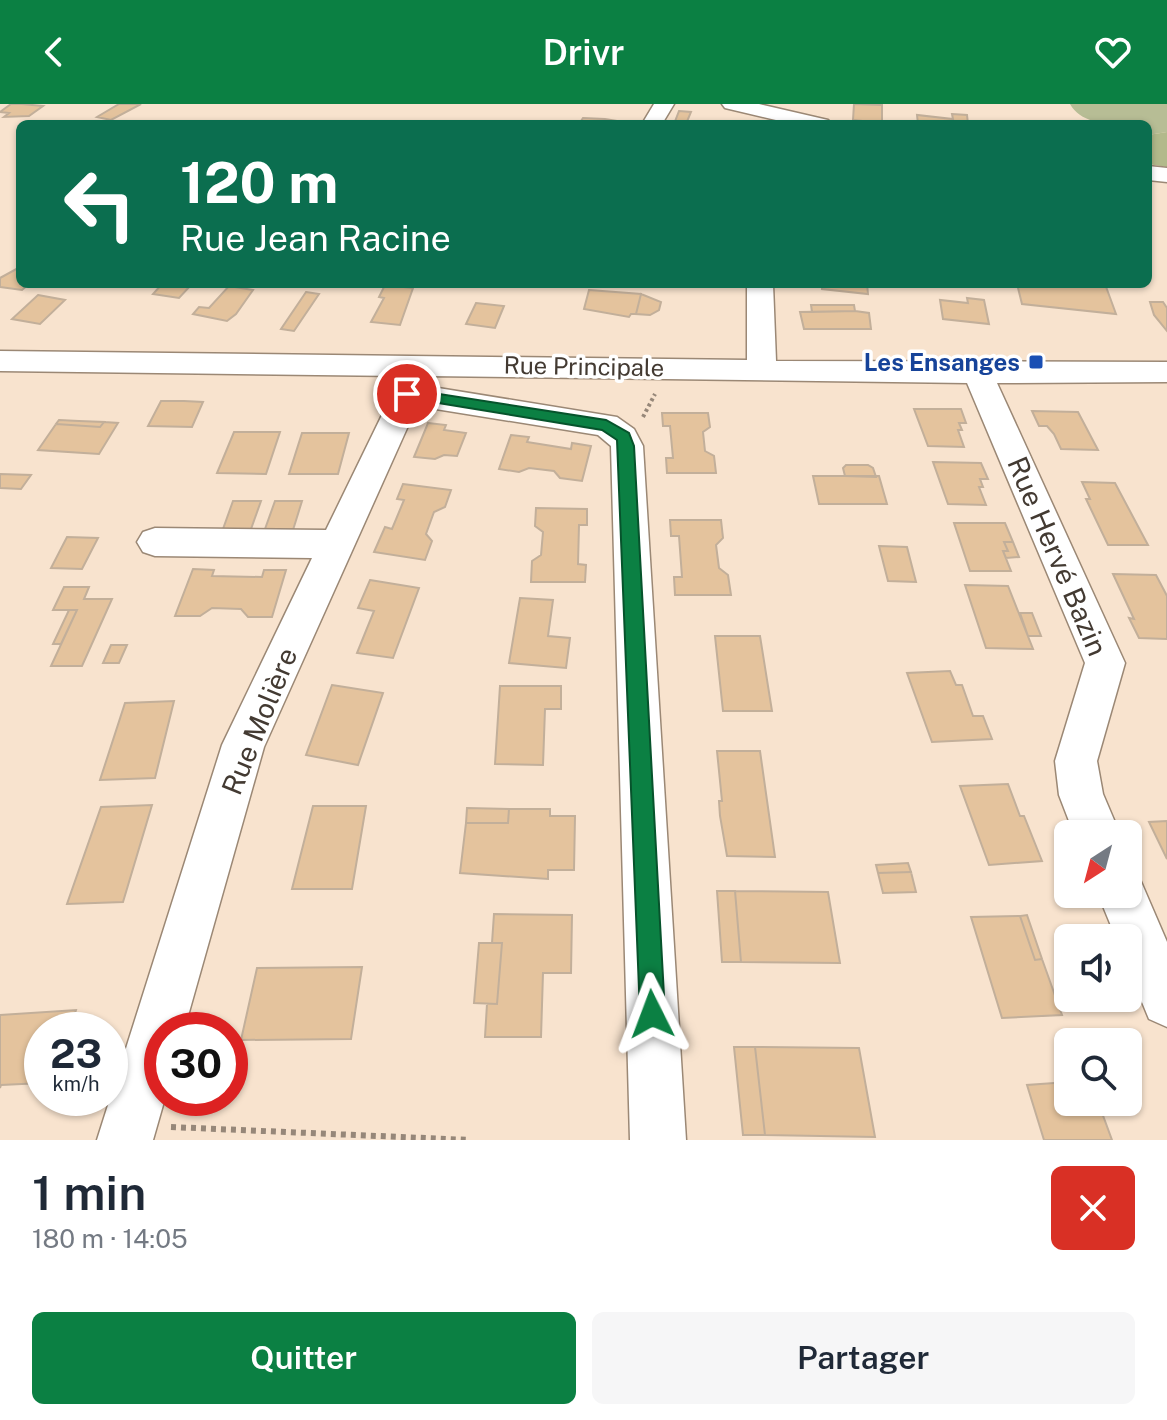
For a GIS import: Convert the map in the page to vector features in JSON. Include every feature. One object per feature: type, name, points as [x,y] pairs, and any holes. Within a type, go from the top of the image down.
[{"type":"street","points":[[732,104],[803,120]]},
{"type":"street","points":[[760,288],[762,370]]},
{"type":"street","name":"Rue Principale","points":[[0,361],[237,365],[414,379],[665,367],[978,373],[1167,372]]},
{"type":"street","name":"Rue Hervé Bazin","points":[[978,373],[1105,663],[1076,761],[1081,795],[1091,820]]},
{"type":"street","points":[[414,379],[606,425],[623,437],[628,462],[658,1140]]},
{"type":"street","name":"Rue Molière","points":[[128,1133],[243,745],[414,379]]},
{"type":"street","points":[[155,542],[335,544]]},
{"type":"street","points":[[1128,908],[1167,1001]]},
{"type":"path","points":[[623,437],[641,420],[664,379],[665,367]]},
{"type":"path","points":[[128,1133],[470,1140]]},
{"type":"green space","points":[[1070,104],[1167,104],[1167,132],[1152,134],[1152,120],[1092,120],[1076,112]]},
{"type":"green space","points":[[1167,132],[1167,167],[1152,165],[1152,134]]},
{"type":"building","points":[[11,104],[43,106],[29,116],[4,117],[9,113],[0,112]]},
{"type":"building","points":[[119,104],[141,104],[111,120],[97,117]]},
{"type":"building","points":[[854,104],[882,105],[882,120],[853,120]]},
{"type":"building","points":[[679,111],[691,112],[688,120],[676,120]]},
{"type":"building","points":[[952,114],[967,115],[968,120],[918,120],[917,115],[953,119]]},
{"type":"building","points":[[16,269],[16,288],[24,288],[22,290],[0,287],[0,278]]},
{"type":"building","points":[[158,288],[188,288],[179,298],[153,294]]},
{"type":"building","points":[[227,288],[253,290],[227,321],[193,314],[199,307],[209,308]]},
{"type":"building","points":[[384,288],[413,288],[400,325],[371,322],[384,298],[379,297]]},
{"type":"building","points":[[867,288],[868,294],[822,289]]},
{"type":"building","points":[[1018,288],[1106,288],[1116,314],[1022,304]]},
{"type":"building","points":[[589,290],[641,294],[636,314],[629,317],[584,309]]},
{"type":"building","points":[[306,292],[319,294],[294,331],[281,329]]},
{"type":"building","points":[[641,294],[661,302],[659,310],[650,315],[636,314]]},
{"type":"building","points":[[38,295],[65,300],[40,324],[12,319]]},
{"type":"building","points":[[967,298],[984,300],[989,324],[943,319],[940,300],[968,303]]},
{"type":"building","points":[[1150,302],[1163,302],[1167,308],[1167,331],[1154,315]]},
{"type":"building","points":[[476,303],[504,306],[495,328],[466,324]]},
{"type":"building","points":[[811,305],[854,305],[855,311],[812,312]]},
{"type":"building","points":[[800,312],[869,313],[871,329],[804,329]]},
{"type":"building","points":[[161,401],[203,402],[192,427],[148,426]]},
{"type":"building","points":[[914,409],[961,409],[966,423],[959,423],[962,430],[958,430],[964,447],[928,446]]},
{"type":"building","points":[[1032,411],[1078,412],[1098,450],[1061,449],[1047,426],[1039,426]]},
{"type":"building","points":[[662,413],[708,413],[710,427],[703,432],[705,451],[714,456],[716,473],[667,473],[666,458],[673,458],[670,426],[663,426]]},
{"type":"building","points":[[59,420],[104,422],[100,427],[56,424]]},
{"type":"building","points":[[104,422],[118,423],[99,454],[38,450],[56,424],[100,427]]},
{"type":"building","points":[[428,423],[446,425],[444,430],[466,433],[457,456],[444,455],[435,459],[414,457]]},
{"type":"building","points":[[234,432],[280,432],[266,474],[217,473]]},
{"type":"building","points":[[302,433],[349,433],[338,474],[289,474]]},
{"type":"building","points":[[511,435],[529,437],[527,442],[571,449],[572,443],[591,446],[582,481],[560,478],[554,471],[499,469]]},
{"type":"building","points":[[933,462],[981,463],[988,479],[980,479],[983,487],[979,487],[986,505],[948,504]]},
{"type":"building","points":[[846,465],[868,465],[873,468],[876,477],[845,476],[843,468]]},
{"type":"building","points":[[0,474],[31,475],[21,489],[0,488]]},
{"type":"building","points":[[813,476],[879,476],[887,504],[819,504]]},
{"type":"building","points":[[1082,482],[1115,483],[1148,545],[1108,545],[1086,499],[1090,499]]},
{"type":"building","points":[[403,484],[451,490],[445,507],[434,512],[426,534],[432,541],[425,560],[374,552],[385,527],[392,529],[404,500],[397,499]]},
{"type":"building","points":[[233,501],[261,501],[251,529],[223,529]]},
{"type":"building","points":[[275,501],[302,501],[293,530],[265,529]]},
{"type":"building","points":[[536,508],[587,509],[587,525],[579,525],[578,564],[586,565],[585,582],[531,582],[532,561],[541,555],[543,532],[535,526]]},
{"type":"building","points":[[670,520],[721,520],[723,538],[716,545],[719,568],[728,575],[731,595],[675,595],[674,577],[682,577],[679,536],[671,536]]},
{"type":"building","points":[[954,523],[1005,523],[1013,542],[1004,542],[1008,551],[1003,551],[1011,571],[970,571]]},
{"type":"building","points":[[67,537],[98,538],[82,569],[51,568]]},
{"type":"building","points":[[1004,542],[1013,542],[1019,557],[1006,558],[1003,551],[1008,551]]},
{"type":"building","points":[[879,546],[907,547],[916,582],[888,581]]},
{"type":"building","points":[[193,569],[214,570],[212,576],[262,577],[264,570],[286,570],[272,617],[248,617],[241,609],[212,608],[200,616],[175,616]]},
{"type":"building","points":[[1113,574],[1156,575],[1167,596],[1167,639],[1139,638],[1129,618],[1134,619]]},
{"type":"building","points":[[370,580],[419,588],[393,658],[357,653],[374,611],[358,608]]},
{"type":"building","points":[[965,585],[1008,586],[1033,649],[986,648]]},
{"type":"building","points":[[64,587],[89,587],[84,599],[112,599],[82,666],[51,666],[77,610],[53,610]]},
{"type":"building","points":[[520,598],[553,600],[548,636],[570,638],[566,668],[509,663]]},
{"type":"building","points":[[69,610],[77,610],[61,644],[53,644]]},
{"type":"building","points":[[1020,613],[1032,613],[1041,636],[1028,636]]},
{"type":"building","points":[[715,636],[760,636],[772,711],[723,711]]},
{"type":"building","points":[[111,645],[127,645],[119,663],[103,663]]},
{"type":"building","points":[[950,671],[956,685],[962,685],[973,716],[983,716],[992,739],[932,742],[907,673]]},
{"type":"building","points":[[332,685],[383,693],[358,765],[306,755]]},
{"type":"building","points":[[500,686],[561,686],[561,709],[545,709],[543,765],[495,764]]},
{"type":"building","points":[[174,701],[155,778],[100,780],[125,703]]},
{"type":"building","points":[[717,751],[760,751],[775,857],[727,856],[720,816],[719,801],[722,801]]},
{"type":"building","points":[[1008,784],[1042,861],[989,865],[960,786]]},
{"type":"building","points":[[152,805],[123,902],[67,904],[101,807]]},
{"type":"building","points":[[313,806],[366,806],[352,889],[292,889]]},
{"type":"building","points":[[467,808],[509,809],[508,823],[466,823]]},
{"type":"building","points":[[509,809],[550,809],[550,816],[575,816],[574,870],[548,870],[548,879],[460,873],[466,823],[508,823]]},
{"type":"building","points":[[1167,821],[1167,859],[1149,822]]},
{"type":"building","points":[[908,863],[911,872],[878,873],[876,865]]},
{"type":"building","points":[[911,872],[916,892],[883,893],[878,873]]},
{"type":"building","points":[[717,891],[735,891],[741,962],[722,962]]},
{"type":"building","points":[[735,891],[828,892],[840,963],[741,962]]},
{"type":"building","points":[[494,914],[572,915],[571,973],[543,973],[541,1037],[485,1037],[487,1004],[497,1004],[502,943],[492,943]]},
{"type":"building","points":[[1027,915],[1042,959],[1035,960],[1020,916]]},
{"type":"building","points":[[1020,916],[1035,960],[1042,959],[1054,993],[1054,1012],[1061,1012],[1062,1015],[1002,1018],[971,917]]},
{"type":"building","points":[[479,943],[502,943],[497,1004],[474,1003]]},
{"type":"building","points":[[362,967],[351,1039],[248,1040],[247,1012],[257,968]]},
{"type":"building","points":[[24,1013],[24,1084],[1,1085],[0,1088],[0,1015]]},
{"type":"building","points":[[734,1047],[755,1047],[765,1135],[743,1135]]},
{"type":"building","points":[[755,1047],[859,1048],[875,1137],[765,1135]]},
{"type":"building","points":[[1054,1083],[1054,1116],[1103,1116],[1112,1140],[1044,1140],[1027,1085]]},
{"type":"place","name":"Les Ensanges","points":[[1036,362]]},
{"type":"route","points":[[407,394],[606,425],[623,437],[627,446],[652,1014]]}]
